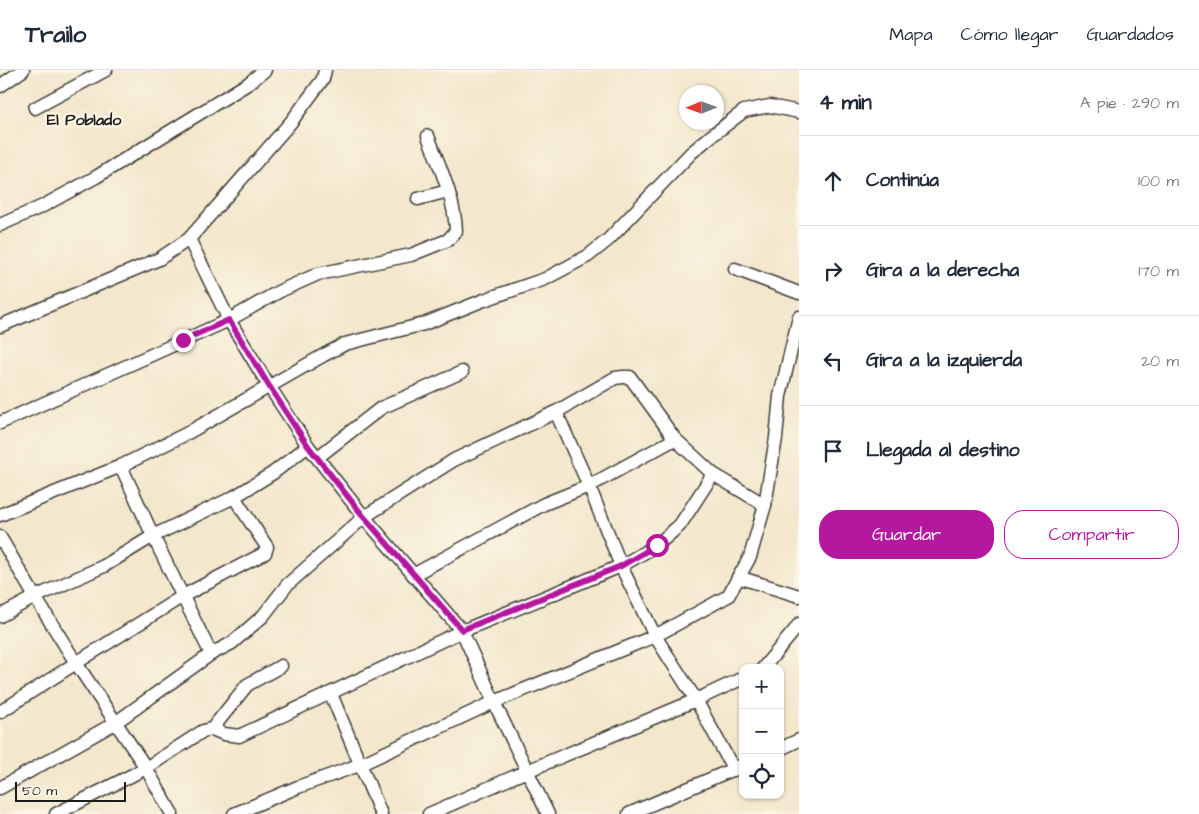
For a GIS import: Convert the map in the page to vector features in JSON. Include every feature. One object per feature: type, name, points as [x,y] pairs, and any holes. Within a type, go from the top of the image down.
[{"type":"street","points":[[0,86],[23,70]]},
{"type":"street","points":[[36,108],[106,70]]},
{"type":"street","points":[[0,225],[43,206],[96,177],[249,83],[265,70]]},
{"type":"street","points":[[0,326],[159,259],[189,239],[291,122],[323,79],[326,70]]},
{"type":"street","points":[[0,516],[121,466],[186,434],[345,344],[424,324],[484,300],[546,279],[588,256],[608,240],[691,153],[710,136],[744,112],[770,106],[799,112]]},
{"type":"street","points":[[0,422],[229,320],[280,291],[318,274],[411,255],[448,240],[456,231],[456,219],[428,136]]},
{"type":"street","points":[[418,199],[448,191]]},
{"type":"street","points":[[189,239],[229,320],[308,446],[364,517],[462,630],[548,814]]},
{"type":"street","points":[[735,269],[799,293]]},
{"type":"street","points":[[234,814],[360,764],[494,702],[655,636],[728,596],[750,557],[764,504],[776,438],[780,396],[799,317]]},
{"type":"street","points":[[318,457],[381,408],[462,372]]},
{"type":"street","points":[[0,788],[116,723],[211,654],[232,643],[263,616],[287,585],[364,517],[454,460],[556,412],[615,378],[630,377],[675,439],[713,474],[764,504]]},
{"type":"street","points":[[556,412],[589,486],[621,566],[655,636],[738,767],[629,814]]},
{"type":"street","points":[[413,575],[544,504],[589,486],[675,439]]},
{"type":"street","points":[[0,616],[35,597],[104,566],[153,536],[234,497],[273,474],[308,446]]},
{"type":"street","points":[[121,466],[211,654]]},
{"type":"street","points":[[56,814],[146,768],[203,731],[212,729],[224,734],[239,736],[331,694],[462,630],[621,566],[657,545],[680,525],[713,474]]},
{"type":"street","points":[[0,712],[184,596],[265,553],[267,547],[234,497]]},
{"type":"street","points":[[0,537],[76,663],[146,768],[172,814]]},
{"type":"street","points":[[738,577],[799,596]]},
{"type":"street","points":[[766,664],[799,624]]},
{"type":"street","points":[[212,729],[247,685],[281,666]]},
{"type":"street","points":[[429,814],[739,680]]},
{"type":"street","points":[[331,694],[381,814]]},
{"type":"street","points":[[784,746],[799,740]]},
{"type":"district","name":"El Poblado","points":[[84,120]]},
{"type":"route","points":[[183,340],[229,320],[308,446],[364,517],[462,630],[621,566],[657,545]]}]
